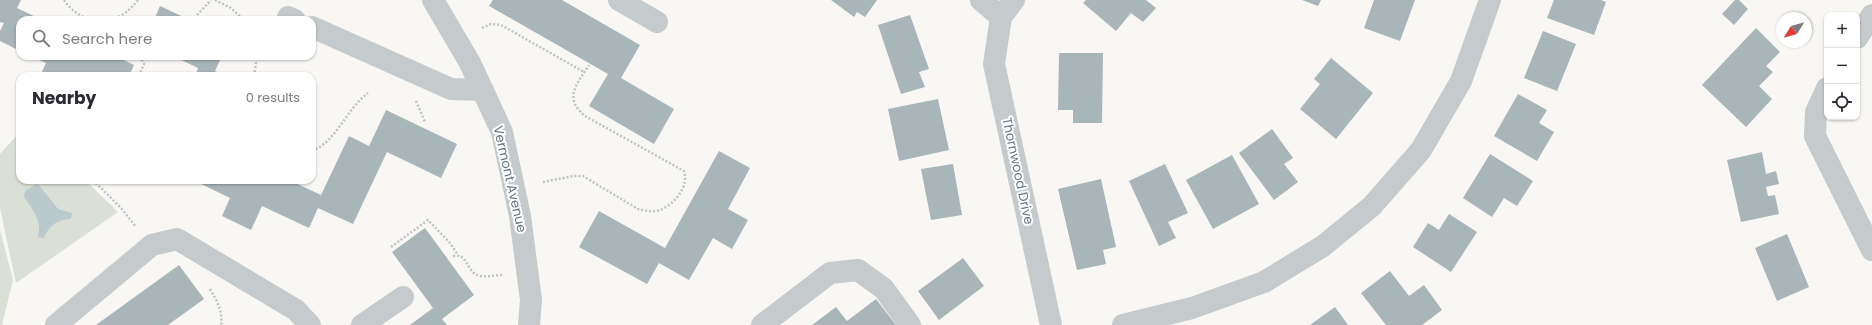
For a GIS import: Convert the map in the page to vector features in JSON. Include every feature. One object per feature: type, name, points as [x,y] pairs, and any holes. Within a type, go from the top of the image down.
[{"type":"street","name":"Vermont Avenue","points":[[434,0],[470,63],[502,132],[520,216],[532,300],[529,325]]},
{"type":"street","points":[[619,0],[657,22]]},
{"type":"street","name":"Thornwood Drive","points":[[981,0],[1008,8],[994,64],[1051,325]]},
{"type":"street","points":[[1123,325],[1192,308],[1264,282],[1323,246],[1372,206],[1421,150],[1461,80],[1490,0]]},
{"type":"street","points":[[1860,33],[1872,15]]},
{"type":"street","points":[[316,30],[451,89],[483,90]]},
{"type":"street","points":[[1824,95],[1816,112],[1815,136],[1872,250]]},
{"type":"street","points":[[56,325],[152,245],[177,239],[296,310],[310,325]]},
{"type":"street","points":[[762,325],[830,273],[858,270],[884,289],[910,325]]},
{"type":"street","points":[[362,325],[403,296]]},
{"type":"path","points":[[64,0],[71,9],[81,16]]},
{"type":"path","points":[[122,16],[131,9],[138,0]]},
{"type":"path","points":[[197,16],[211,0]]},
{"type":"path","points":[[214,0],[231,8],[240,16]]},
{"type":"path","points":[[482,28],[491,24],[501,25],[584,72]]},
{"type":"path","points":[[140,72],[144,64],[142,60]]},
{"type":"path","points":[[255,72],[256,60]]},
{"type":"path","points":[[543,182],[574,176],[583,176],[638,209],[648,211],[658,211],[668,206],[677,197],[684,185],[686,177],[684,172],[585,116],[577,109],[573,100],[573,91],[589,65]]},
{"type":"path","points":[[316,148],[326,142],[345,116],[368,93]]},
{"type":"path","points":[[413,95],[425,122]]},
{"type":"path","points":[[97,184],[121,208],[152,245]]},
{"type":"path","points":[[391,247],[428,220],[450,243],[458,255],[465,259],[474,274],[480,276],[505,275]]},
{"type":"path","points":[[452,256],[458,255]]},
{"type":"shaded area","points":[[16,136],[16,184],[89,184],[118,212],[16,283],[0,208],[0,154]]},
{"type":"shaded area","points":[[36,184],[39,185],[58,209],[72,213],[71,219],[54,224],[48,230],[44,238],[38,237],[38,220],[24,197],[25,191]]},
{"type":"shaded area","points":[[0,230],[13,280],[2,325],[0,325]]},
{"type":"building","points":[[0,0],[21,0],[17,8],[34,16],[16,16],[16,49],[0,41],[0,31],[4,23],[0,22]]},
{"type":"building","points":[[493,0],[562,0],[640,45],[621,78],[674,109],[654,144],[589,106],[608,74],[489,6]]},
{"type":"building","points":[[831,0],[877,0],[865,17],[857,12],[854,17]]},
{"type":"building","points":[[1086,0],[1146,0],[1156,8],[1143,22],[1131,13],[1116,31],[1083,3]]},
{"type":"building","points":[[1302,0],[1321,0],[1318,6]]},
{"type":"building","points":[[1374,0],[1415,0],[1400,41],[1364,28]]},
{"type":"building","points":[[1554,0],[1601,0],[1606,2],[1594,35],[1547,18]]},
{"type":"building","points":[[1735,0],[1739,0],[1748,9],[1734,25],[1722,14]]},
{"type":"building","points":[[160,6],[181,16],[156,16]]},
{"type":"building","points":[[910,15],[929,69],[919,72],[925,87],[901,94],[878,25]]},
{"type":"building","points":[[1756,28],[1780,52],[1766,66],[1773,72],[1759,86],[1772,99],[1746,127],[1702,85]]},
{"type":"building","points":[[1543,31],[1576,44],[1557,91],[1524,78]]},
{"type":"building","points":[[1059,53],[1103,53],[1102,123],[1073,123],[1073,110],[1058,110]]},
{"type":"building","points":[[1331,58],[1373,93],[1336,139],[1300,109],[1320,84],[1314,79]]},
{"type":"building","points":[[40,60],[124,60],[134,65],[131,72],[42,72],[46,63]]},
{"type":"building","points":[[181,60],[220,60],[215,71],[217,72],[196,72],[198,68]]},
{"type":"building","points":[[1518,94],[1547,110],[1539,123],[1554,132],[1537,161],[1494,136]]},
{"type":"building","points":[[938,99],[949,150],[899,161],[888,109]]},
{"type":"building","points":[[386,110],[457,144],[441,178],[387,152],[353,224],[318,208],[309,228],[262,206],[251,230],[222,216],[230,198],[201,184],[298,184],[321,195],[349,136],[369,146]]},
{"type":"building","points":[[1272,129],[1293,158],[1284,164],[1298,182],[1274,200],[1239,153]]},
{"type":"building","points":[[719,151],[750,168],[728,209],[748,220],[732,249],[713,238],[689,280],[659,263],[647,284],[579,247],[599,211],[665,248]]},
{"type":"building","points":[[1762,152],[1766,174],[1776,171],[1779,184],[1766,187],[1768,196],[1775,195],[1779,214],[1741,222],[1727,160]]},
{"type":"building","points":[[1490,154],[1533,181],[1517,206],[1504,198],[1492,217],[1463,198]]},
{"type":"building","points":[[1232,155],[1259,204],[1213,229],[1186,180]]},
{"type":"building","points":[[953,164],[962,215],[931,220],[921,169]]},
{"type":"building","points":[[1165,164],[1188,213],[1168,222],[1176,238],[1159,246],[1129,181]]},
{"type":"building","points":[[1101,179],[1116,247],[1103,250],[1106,264],[1077,270],[1058,189]]},
{"type":"building","points":[[1449,214],[1477,232],[1451,272],[1413,247],[1428,223],[1439,230]]},
{"type":"building","points":[[425,228],[474,295],[442,319],[447,325],[410,325],[433,308],[392,252]]},
{"type":"building","points":[[1787,234],[1809,287],[1777,301],[1755,248]]},
{"type":"building","points":[[963,258],[984,286],[939,320],[918,291]]},
{"type":"building","points":[[179,265],[204,299],[168,325],[96,325]]},
{"type":"building","points":[[1390,271],[1409,296],[1424,285],[1442,310],[1422,325],[1386,325],[1361,293]]},
{"type":"building","points":[[876,299],[896,325],[812,325],[836,307],[847,321]]},
{"type":"building","points":[[1335,307],[1348,325],[1310,325]]}]
